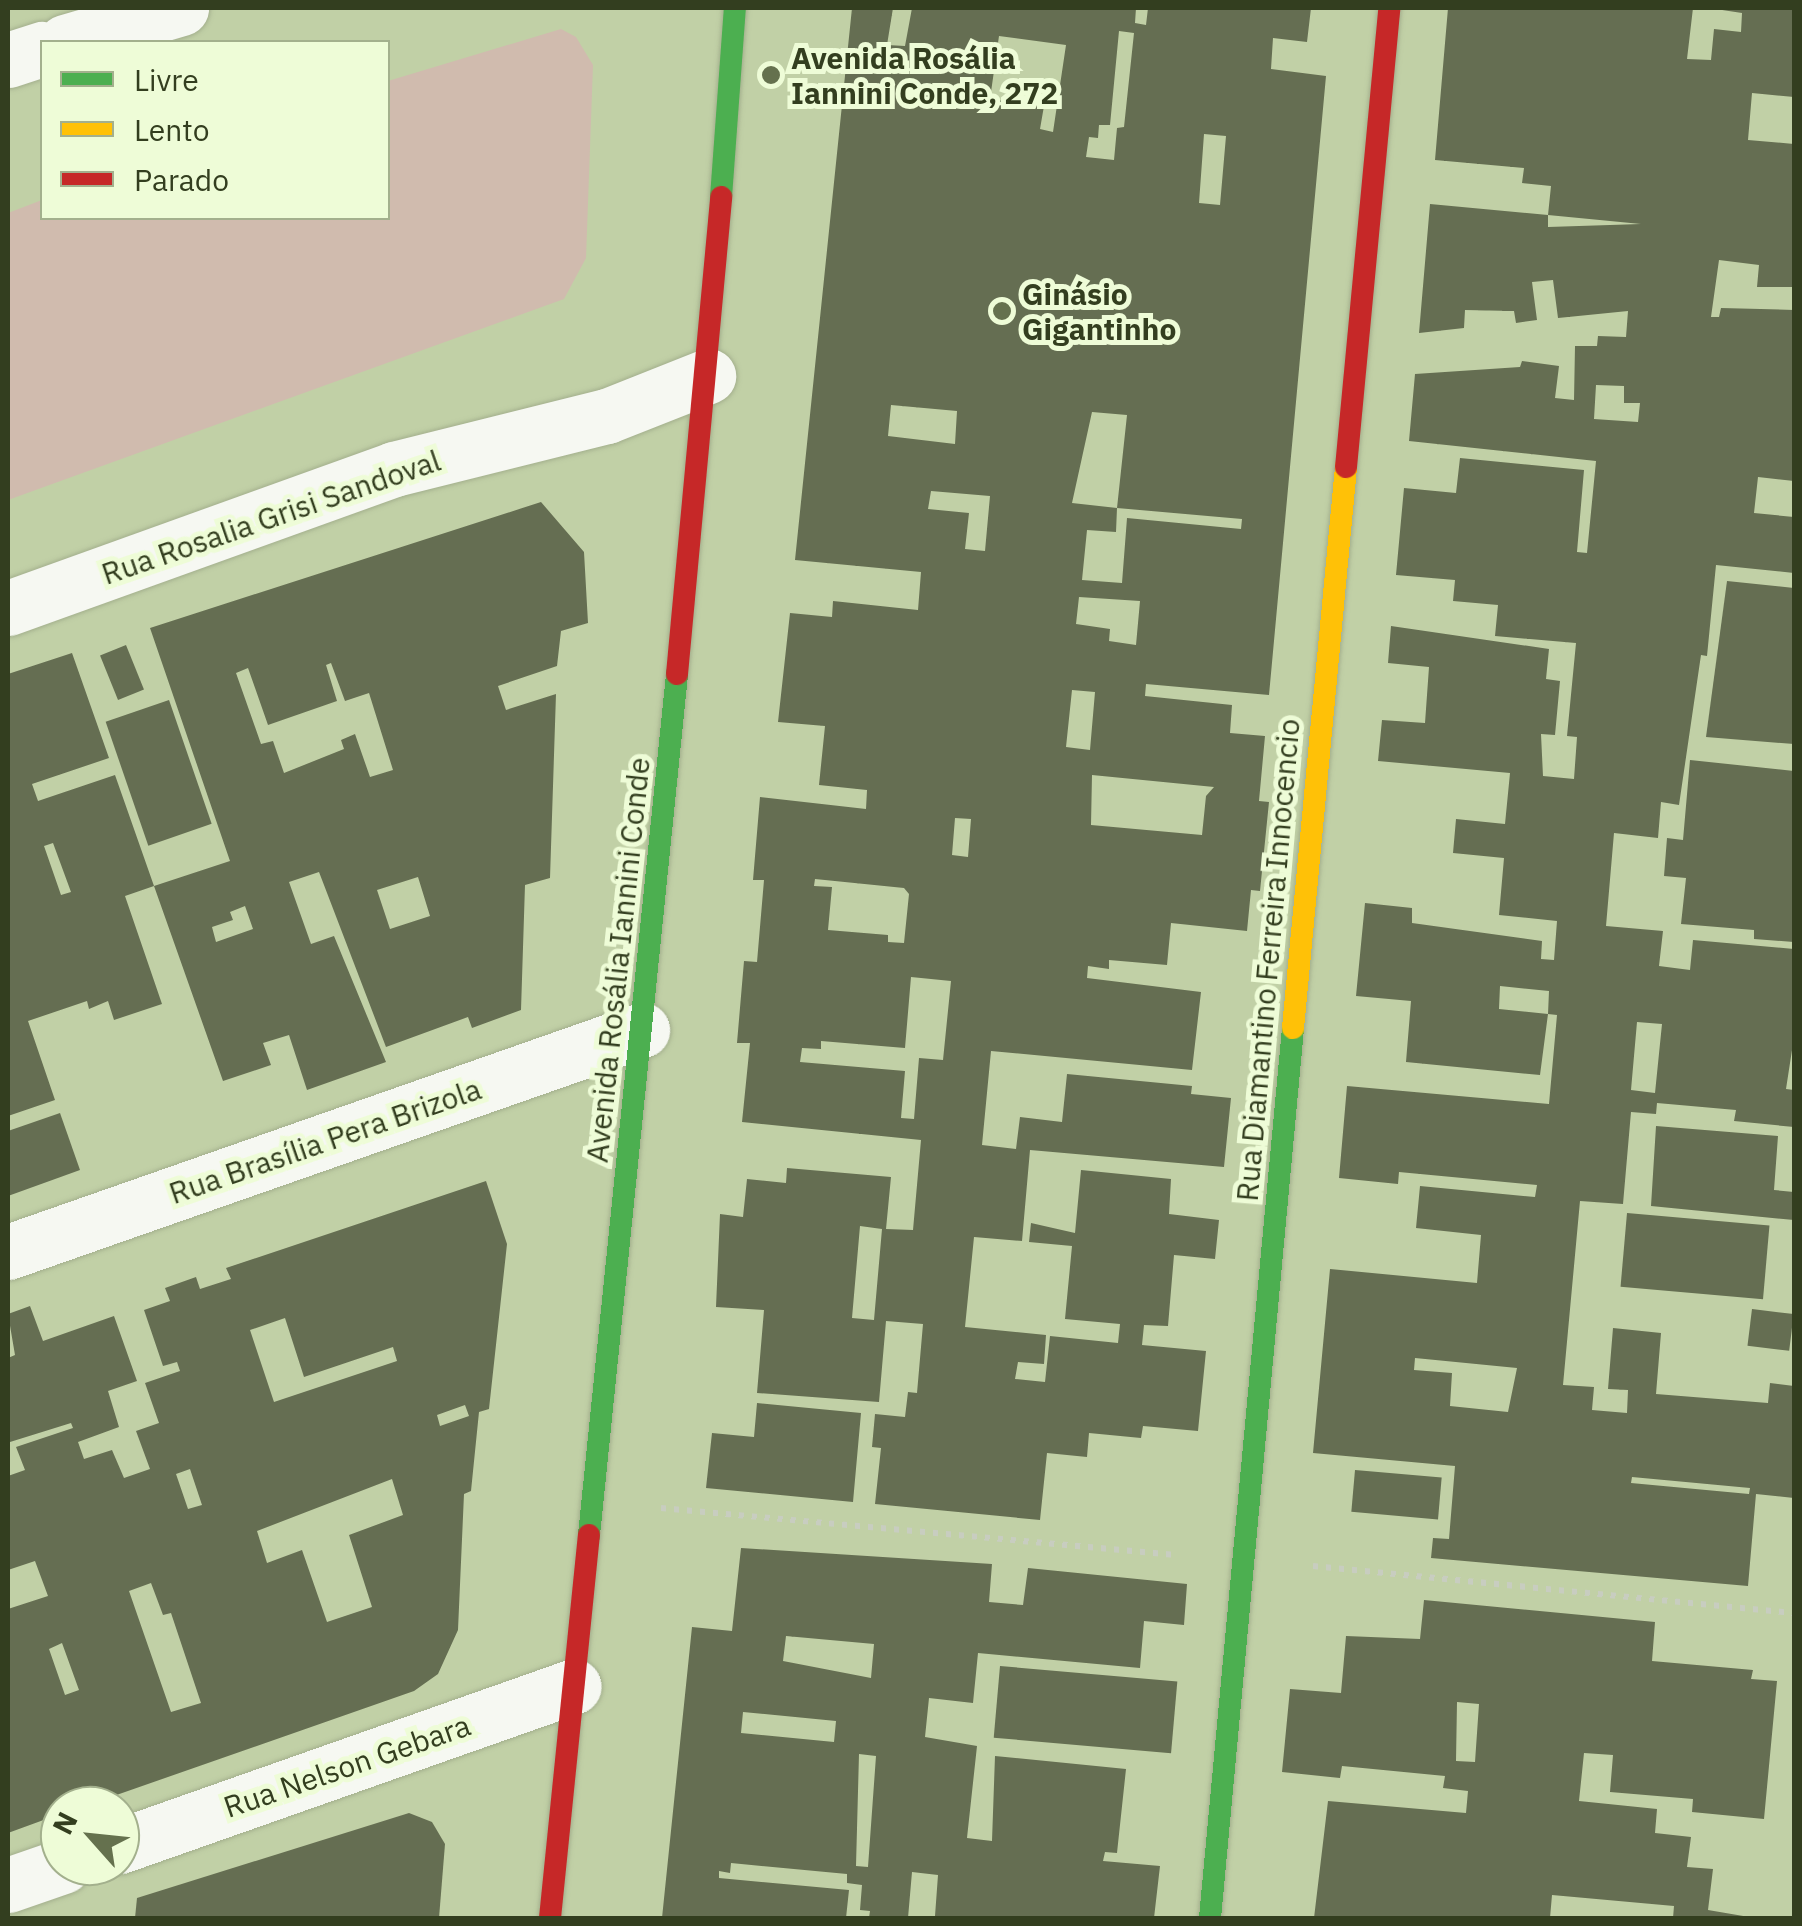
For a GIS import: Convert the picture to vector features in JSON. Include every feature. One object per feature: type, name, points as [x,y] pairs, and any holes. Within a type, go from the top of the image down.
[{"type":"street","points":[[71,40],[181,8]]},
{"type":"street","name":"Avenida Rosália Iannini Conde","points":[[550,1918],[708,376],[735,8]]},
{"type":"street","name":"Rua Diamantino Ferreira Innocencio","points":[[1210,1918],[1388,8]]},
{"type":"street","points":[[8,60],[40,50]]},
{"type":"street","name":"Rua Rosalia Grisi Sandoval","points":[[8,608],[394,470],[608,416],[708,376]]},
{"type":"street","name":"Rua Brasília Pera Brizola","points":[[8,1252],[642,1030]]},
{"type":"street","name":"Rua Nelson Gebara","points":[[140,1839],[574,1686]]},
{"type":"street","points":[[8,1886],[40,1874]]},
{"type":"shaded area","points":[[561,29],[576,37],[593,65],[586,258],[564,299],[8,500],[8,213],[40,201],[40,220],[390,220],[390,80]]},
{"type":"building","points":[[852,8],[893,8],[887,45],[905,46],[912,8],[1136,8],[1135,23],[1146,25],[1148,8],[1311,8],[1307,42],[1273,38],[1271,69],[1326,76],[1269,695],[1146,684],[1145,696],[1232,705],[1230,733],[1265,736],[1259,801],[1269,802],[1260,891],[1251,890],[1247,931],[1171,923],[1167,965],[1109,960],[1109,969],[1088,966],[1087,978],[1201,992],[1192,1070],[991,1051],[982,1145],[1016,1149],[1020,1117],[1062,1122],[1067,1074],[1192,1086],[1191,1094],[1231,1098],[1224,1167],[1030,1150],[1022,1241],[974,1237],[965,1327],[1046,1335],[1044,1364],[1018,1362],[1015,1379],[1045,1382],[1050,1336],[1118,1343],[1120,1324],[1065,1319],[1072,1246],[1029,1242],[1031,1223],[1075,1233],[1081,1170],[1171,1179],[1169,1214],[1219,1220],[1215,1259],[1174,1255],[1168,1326],[1144,1325],[1142,1345],[1206,1351],[1198,1431],[1143,1426],[1141,1438],[1089,1433],[1087,1457],[1047,1453],[1040,1520],[875,1504],[881,1448],[872,1447],[875,1414],[905,1417],[908,1392],[917,1393],[923,1324],[886,1321],[879,1402],[757,1393],[764,1310],[716,1307],[720,1214],[743,1217],[747,1179],[786,1183],[787,1168],[891,1177],[886,1229],[913,1230],[921,1140],[742,1122],[750,1043],[737,1043],[744,961],[757,962],[764,880],[753,880],[760,797],[866,809],[867,790],[819,785],[825,726],[778,722],[790,613],[832,617],[833,601],[918,610],[921,572],[795,560]],"holes":[[[1119,31],[1134,33],[1124,127],[1117,128],[1114,160],[1086,157],[1089,137],[1098,138],[1099,125],[1110,125]],[[999,36],[1066,45],[1053,132],[1040,129],[1044,106],[990,99]],[[1204,134],[1226,136],[1220,205],[1199,203]],[[891,405],[957,411],[955,444],[888,436]],[[1092,412],[1127,415],[1117,508],[1072,503]],[[931,491],[990,496],[985,551],[965,549],[969,513],[928,509]],[[1117,508],[1242,519],[1241,529],[1127,518],[1122,583],[1082,580],[1087,530],[1116,532]],[[1079,597],[1140,601],[1136,645],[1109,641],[1110,629],[1076,624]],[[1072,690],[1095,692],[1090,750],[1066,747]],[[1092,775],[1214,787],[1206,796],[1202,835],[1091,825]],[[955,818],[971,819],[968,857],[952,855]],[[815,879],[904,888],[909,894],[904,943],[888,942],[888,935],[828,930],[832,887],[814,886]],[[911,977],[951,981],[943,1060],[919,1058],[914,1119],[901,1118],[905,1071],[800,1062],[802,1048],[821,1049],[821,1041],[905,1048]],[[860,1226],[882,1229],[874,1320],[852,1318]]]},
{"type":"building","points":[[1448,8],[1693,8],[1687,59],[1711,60],[1714,29],[1741,32],[1742,13],[1709,8],[1794,8],[1794,97],[1752,93],[1748,140],[1794,144],[1794,287],[1757,287],[1759,265],[1719,260],[1711,317],[1719,317],[1721,308],[1794,310],[1794,481],[1758,477],[1754,513],[1794,517],[1794,573],[1716,565],[1707,656],[1701,655],[1679,805],[1661,802],[1658,838],[1614,833],[1606,926],[1663,931],[1659,966],[1690,970],[1693,940],[1794,949],[1794,1037],[1786,1089],[1794,1090],[1794,1127],[1734,1121],[1736,1110],[1657,1103],[1656,1114],[1631,1112],[1623,1204],[1580,1201],[1563,1385],[1594,1387],[1592,1410],[1627,1413],[1628,1390],[1608,1389],[1613,1328],[1661,1333],[1656,1394],[1768,1403],[1770,1383],[1794,1386],[1794,1498],[1756,1494],[1748,1586],[1431,1558],[1433,1538],[1449,1539],[1455,1466],[1313,1453],[1330,1269],[1477,1283],[1481,1235],[1416,1228],[1420,1186],[1535,1197],[1537,1185],[1399,1172],[1398,1184],[1339,1178],[1347,1086],[1549,1104],[1557,1015],[1548,1014],[1540,1075],[1406,1062],[1411,1001],[1356,996],[1365,903],[1412,908],[1412,923],[1542,941],[1541,959],[1554,960],[1557,921],[1499,915],[1504,858],[1453,853],[1456,819],[1505,824],[1510,773],[1378,761],[1382,720],[1425,723],[1429,667],[1388,663],[1391,626],[1549,649],[1546,679],[1560,681],[1555,735],[1541,734],[1543,776],[1574,779],[1577,737],[1567,736],[1576,643],[1495,636],[1498,605],[1453,601],[1455,580],[1396,575],[1404,488],[1456,493],[1460,458],[1584,470],[1577,552],[1587,553],[1596,461],[1409,441],[1415,374],[1520,367],[1522,361],[1559,366],[1555,398],[1574,400],[1575,346],[1597,346],[1598,336],[1626,337],[1628,311],[1558,318],[1553,280],[1532,282],[1537,320],[1516,323],[1514,311],[1465,310],[1464,328],[1419,333],[1430,204],[1548,215],[1551,186],[1522,183],[1524,168],[1435,160]],"holes":[[[1548,215],[1641,224],[1548,227]],[[1596,385],[1624,386],[1624,403],[1640,403],[1638,422],[1594,419]],[[1500,986],[1549,991],[1548,1014],[1499,1009]],[[1637,1022],[1662,1024],[1655,1093],[1631,1090]],[[1415,1358],[1517,1368],[1508,1412],[1450,1406],[1452,1373],[1414,1370]],[[1632,1477],[1750,1488],[1749,1494],[1631,1483]]]},
{"type":"building","points":[[541,502],[584,552],[588,623],[561,631],[557,666],[498,686],[506,710],[556,694],[550,878],[525,885],[521,1010],[472,1028],[468,1017],[386,1047],[319,872],[289,882],[311,944],[334,936],[386,1062],[307,1090],[289,1035],[263,1043],[271,1065],[223,1081],[154,886],[230,861],[150,628]],"holes":[[[331,663],[345,701],[369,693],[393,770],[370,777],[355,734],[341,740],[344,749],[284,773],[273,741],[261,744],[236,673],[248,668],[268,725],[337,701],[326,665]],[[418,877],[430,916],[390,929],[377,890]],[[245,906],[253,929],[216,942],[212,927],[233,920],[230,912]]]},
{"type":"building","points":[[1727,581],[1794,588],[1794,744],[1706,737]]},
{"type":"building","points":[[126,645],[144,690],[118,700],[100,655]]},
{"type":"building","points":[[72,653],[109,758],[32,784],[38,801],[115,775],[154,886],[125,896],[162,1004],[114,1020],[108,1001],[89,1009],[87,1001],[28,1021],[55,1100],[8,1116],[8,674]],"holes":[[[53,843],[71,892],[61,895],[44,846]]]},
{"type":"building","points":[[169,700],[212,824],[148,846],[106,722]]},
{"type":"building","points":[[1690,760],[1794,771],[1794,942],[1754,939],[1754,930],[1681,924],[1686,878],[1664,876],[1667,838],[1683,840]]},
{"type":"building","points":[[60,1113],[80,1170],[8,1196],[8,1131]]},
{"type":"building","points":[[1656,1126],[1778,1136],[1774,1190],[1794,1192],[1794,1220],[1651,1206]]},
{"type":"building","points":[[486,1181],[507,1244],[489,1409],[479,1412],[471,1491],[464,1494],[458,1630],[438,1674],[414,1691],[140,1787],[40,1786],[40,1821],[8,1833],[8,1609],[48,1596],[35,1561],[8,1570],[8,1476],[25,1470],[16,1447],[73,1428],[71,1423],[10,1442],[8,1358],[15,1355],[8,1314],[30,1306],[43,1341],[114,1316],[137,1381],[108,1391],[119,1427],[78,1442],[84,1459],[112,1450],[124,1478],[150,1469],[136,1431],[159,1423],[145,1383],[180,1371],[177,1362],[163,1366],[144,1310],[170,1301],[165,1288],[196,1277],[200,1289],[231,1279],[226,1268]],"holes":[[[285,1318],[304,1377],[393,1347],[397,1361],[274,1402],[250,1330]],[[465,1405],[469,1416],[440,1426],[437,1415]],[[190,1469],[202,1505],[188,1509],[176,1474]],[[392,1479],[403,1515],[349,1535],[372,1607],[327,1622],[302,1550],[267,1563],[257,1531]],[[151,1583],[163,1615],[171,1613],[201,1703],[171,1712],[129,1591]],[[62,1643],[79,1690],[65,1695],[49,1649]]]},
{"type":"building","points":[[1627,1213],[1769,1225],[1763,1299],[1621,1287]]},
{"type":"building","points":[[1752,1309],[1794,1314],[1789,1351],[1747,1346]]},
{"type":"building","points":[[757,1403],[861,1413],[853,1502],[706,1488],[712,1433],[754,1437]]},
{"type":"building","points":[[1355,1470],[1442,1478],[1438,1519],[1351,1512]]},
{"type":"building","points":[[741,1548],[992,1564],[989,1602],[1023,1605],[1028,1568],[1187,1584],[1184,1625],[1144,1621],[1140,1668],[978,1653],[973,1703],[929,1698],[925,1737],[977,1746],[967,1838],[992,1841],[995,1756],[1126,1769],[1117,1853],[1105,1852],[1103,1861],[1160,1866],[1154,1918],[935,1916],[938,1875],[912,1872],[908,1918],[869,1918],[870,1911],[860,1910],[862,1885],[847,1883],[847,1874],[731,1863],[730,1873],[719,1871],[719,1878],[849,1890],[846,1918],[662,1918],[692,1627],[732,1631]],"holes":[[[786,1636],[874,1644],[871,1678],[783,1661]],[[743,1712],[836,1721],[834,1742],[741,1733]],[[859,1754],[876,1756],[868,1867],[856,1866]]]},
{"type":"building","points":[[1424,1600],[1655,1622],[1652,1661],[1753,1670],[1751,1679],[1777,1681],[1764,1819],[1692,1812],[1693,1799],[1610,1792],[1613,1755],[1584,1753],[1579,1801],[1657,1809],[1655,1833],[1691,1837],[1687,1867],[1713,1869],[1708,1910],[1755,1918],[1673,1918],[1674,1906],[1552,1895],[1550,1918],[1314,1918],[1328,1801],[1466,1813],[1468,1791],[1443,1788],[1445,1776],[1342,1766],[1340,1778],[1282,1772],[1290,1689],[1341,1693],[1346,1636],[1420,1639]],"holes":[[[1457,1702],[1479,1704],[1475,1762],[1456,1761]]]},
{"type":"building","points":[[1000,1666],[1177,1682],[1171,1753],[994,1738]]},
{"type":"building","points":[[409,1813],[432,1822],[445,1844],[439,1918],[135,1918],[137,1898]]},
{"type":"traffic: fast","points":[[721,197],[735,8]]},
{"type":"traffic: fast","points":[[589,1535],[677,674]]},
{"type":"traffic: fast","points":[[1210,1918],[1293,1028]]},
{"type":"traffic: slow","points":[[1293,1028],[1346,467]]},
{"type":"traffic: jam","points":[[1346,467],[1389,8]]},
{"type":"traffic: jam","points":[[677,674],[721,197]]},
{"type":"traffic: jam","points":[[550,1918],[589,1535]]},
{"type":"place","name":"Avenida Rosália Iannini Conde, 272","points":[[771,75]]},
{"type":"place","name":"Ginásio Gigantinho","points":[[1002,311]]}]
